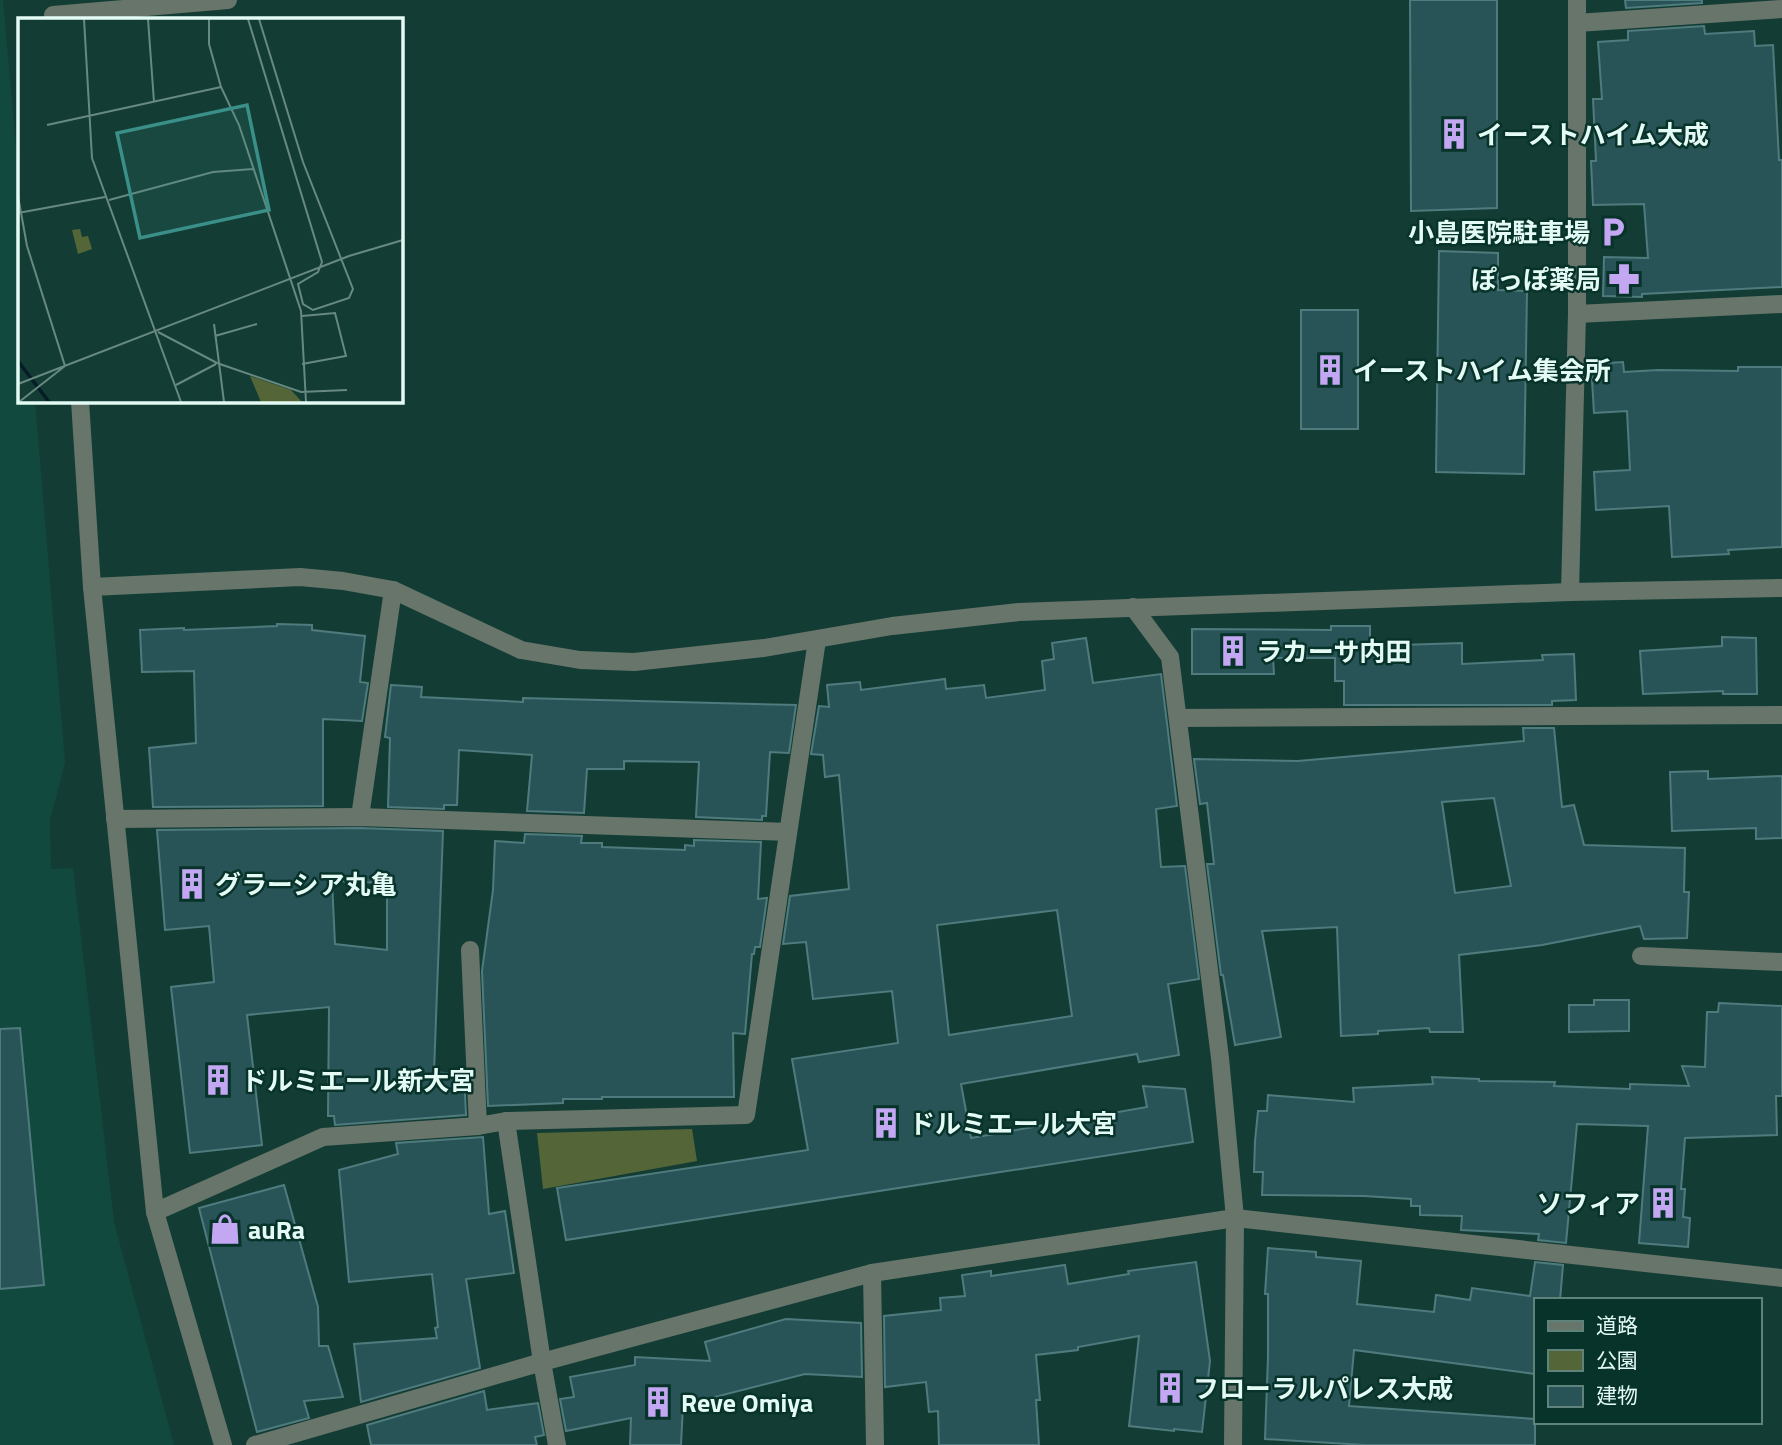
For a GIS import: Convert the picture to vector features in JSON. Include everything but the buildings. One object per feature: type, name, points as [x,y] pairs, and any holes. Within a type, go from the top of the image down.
[{"type":"street","points":[[52,12],[228,0]]},
{"type":"street","points":[[1570,592],[1577,314],[1577,0]]},
{"type":"street","points":[[1577,23],[1782,9]]},
{"type":"street","points":[[1577,314],[1782,304]]},
{"type":"street","points":[[80,402],[92,587],[155,1212],[223,1445]]},
{"type":"street","points":[[92,587],[300,577],[342,581],[393,590],[521,650],[580,660],[634,662],[764,648],[892,626],[1019,612],[1570,592],[1782,588]]},
{"type":"street","points":[[360,817],[393,590]]},
{"type":"street","points":[[1133,607],[1170,657],[1220,1058],[1235,1218],[1233,1445]]},
{"type":"street","points":[[155,1212],[323,1137],[478,1126],[506,1121],[746,1115],[817,640]]},
{"type":"street","points":[[1178,718],[1782,715]]},
{"type":"street","points":[[115,819],[360,817],[788,832]]},
{"type":"street","points":[[470,950],[478,1126]]},
{"type":"street","points":[[1641,956],[1782,962]]},
{"type":"street","points":[[506,1121],[557,1445]]},
{"type":"street","points":[[255,1445],[542,1362],[872,1273],[1235,1218],[1782,1278]]},
{"type":"street","points":[[872,1273],[874,1445]]},
{"type":"shaded area","points":[[0,0],[3,0],[18,170],[18,402],[35,402],[65,763],[50,820],[51,869],[73,868],[114,1222],[174,1445],[0,1445]]},
{"type":"green space","points":[[692,1129],[697,1161],[543,1189],[537,1133]]},
{"type":"place","name":"イーストハイム大成","points":[[1454,134]]},
{"type":"place","name":"小島医院駐車場","points":[[1613,232]]},
{"type":"place","name":"ぽっぽ薬局","points":[[1624,279]]},
{"type":"place","name":"イーストハイム集会所","points":[[1330,370]]},
{"type":"place","name":"ラカーサ内田","points":[[1233,651]]},
{"type":"place","name":"グラーシア丸亀","points":[[192,884]]},
{"type":"place","name":"ドルミエール新大宮","points":[[218,1080]]},
{"type":"place","name":"ドルミエール大宮","points":[[886,1123]]},
{"type":"place","name":"ソフィア","points":[[1663,1203]]},
{"type":"place","name":"auRa","points":[[225,1229]]},
{"type":"place","name":"フローラルパレス大成","points":[[1170,1388]]},
{"type":"place","name":"Reve Omiya","points":[[658,1402]]}]
